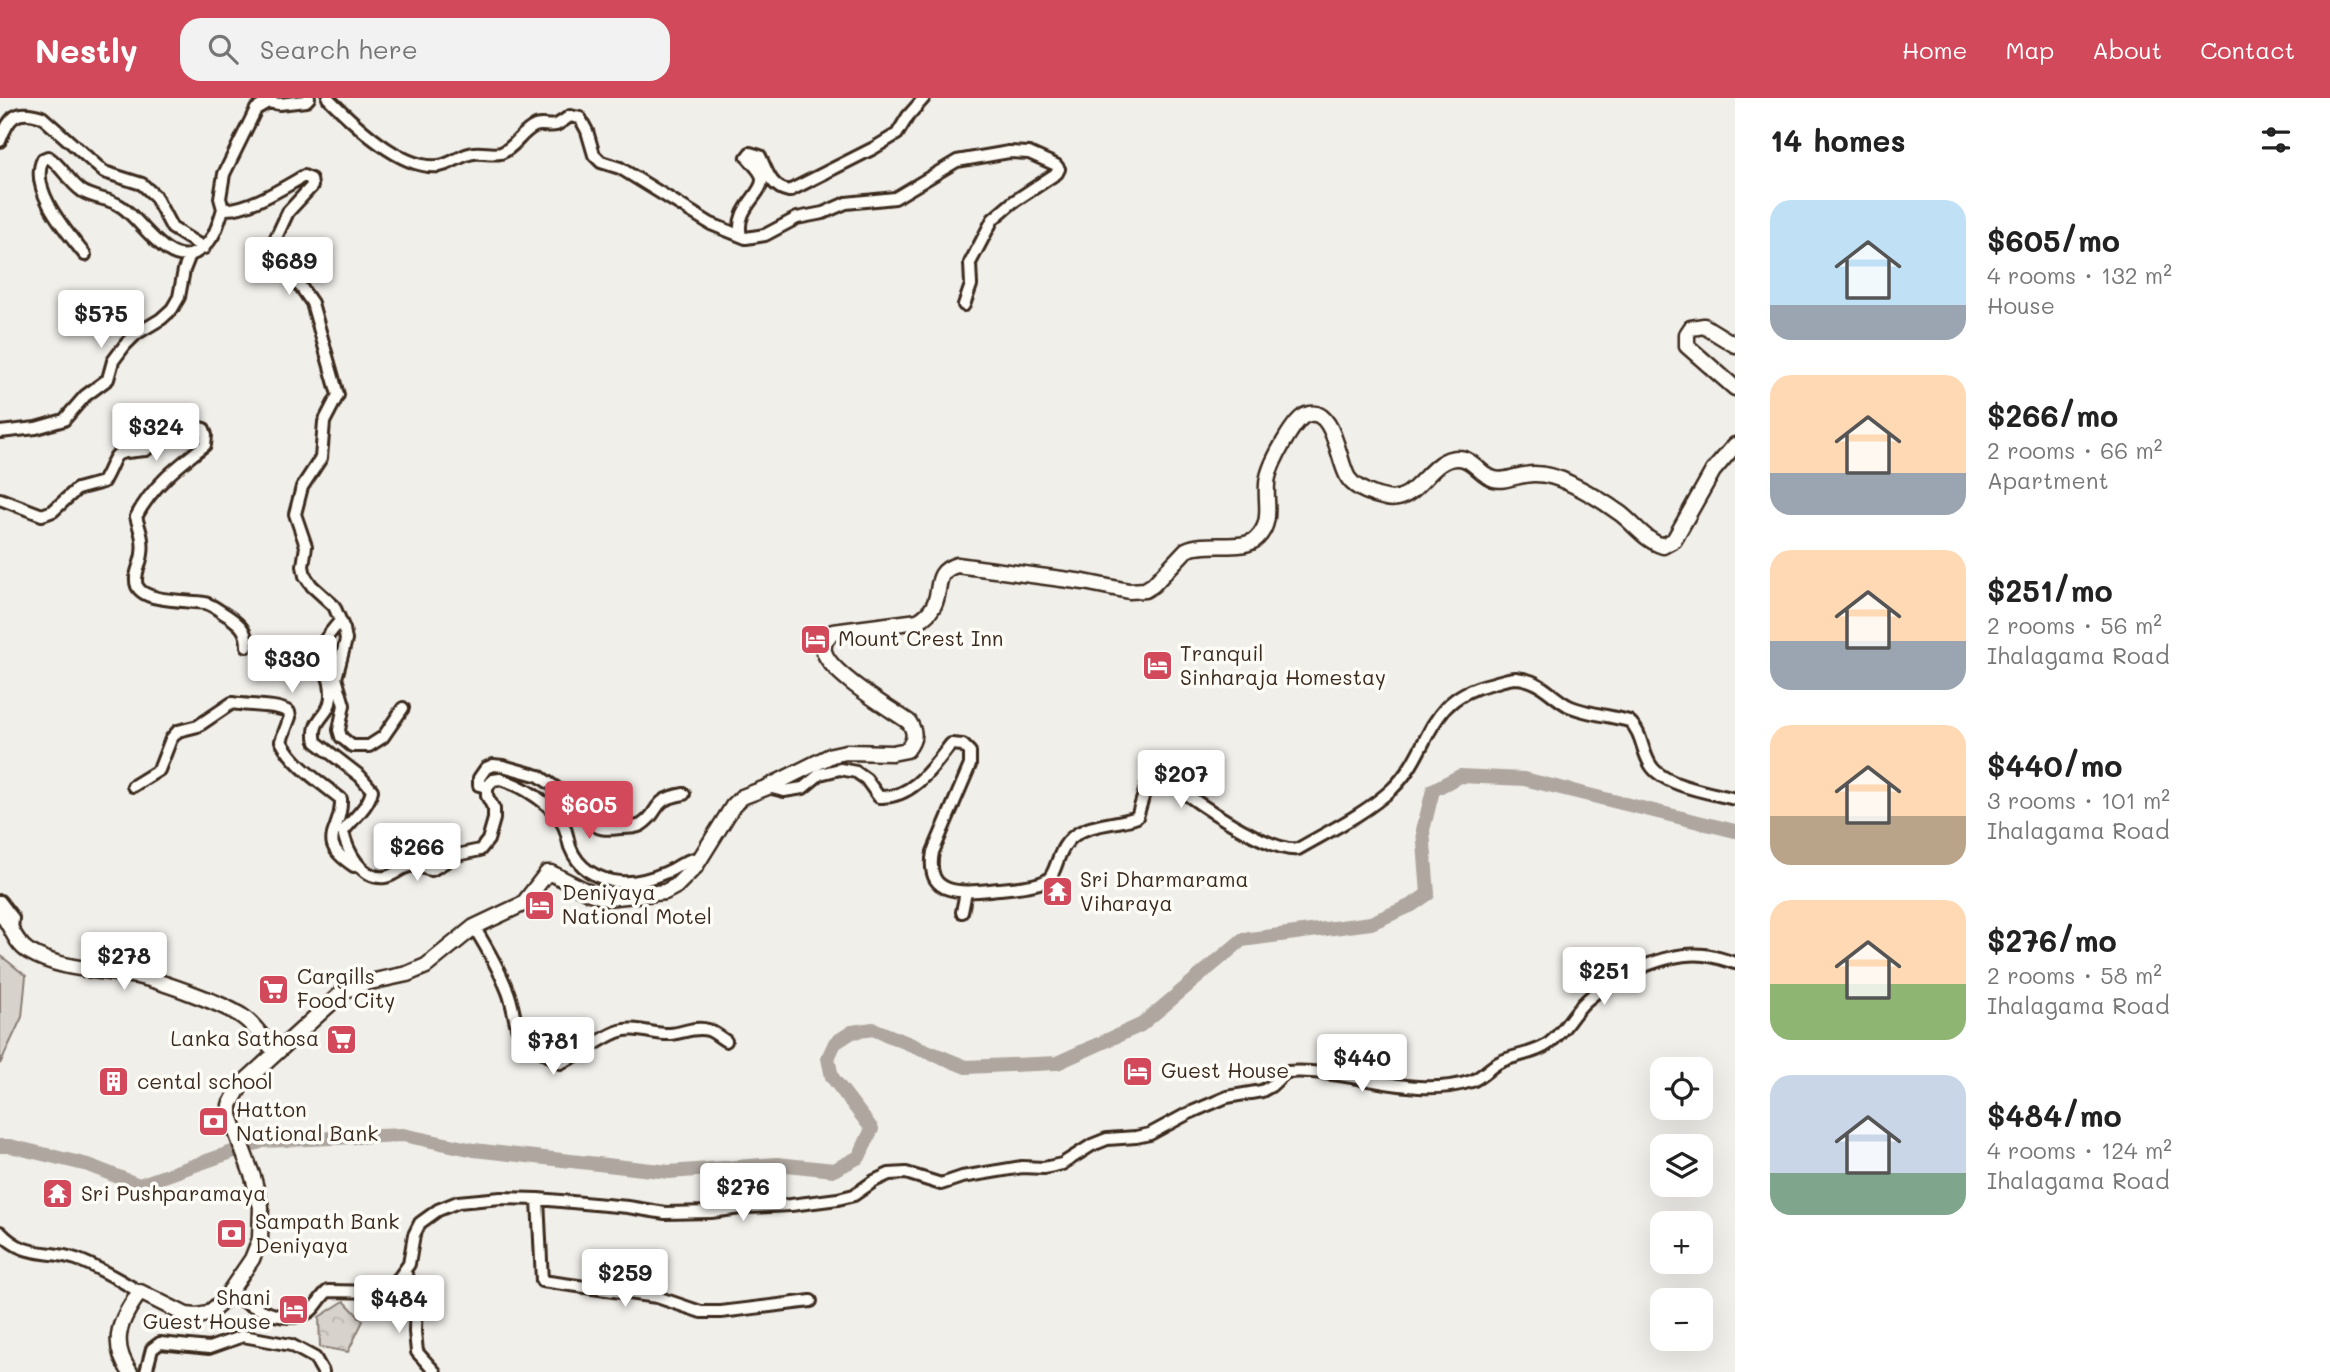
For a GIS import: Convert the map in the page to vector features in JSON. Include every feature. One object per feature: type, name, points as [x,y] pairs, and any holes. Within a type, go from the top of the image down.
[{"type":"main road","points":[[1735,345],[1704,326],[1691,328],[1687,334],[1687,346],[1735,387]]},
{"type":"main road","points":[[130,1372],[118,1349],[118,1336],[122,1322],[139,1292],[170,1309],[196,1316],[208,1314],[229,1294],[252,1259],[260,1239],[261,1207],[248,1164],[233,1130],[230,1105],[234,1095],[276,1052],[344,992],[356,985],[418,970],[474,927],[523,904],[547,873],[600,897],[620,898],[671,889],[683,881],[701,858],[733,806],[742,797],[832,755],[908,750],[915,738],[909,722],[850,681],[828,660],[824,645],[833,632],[918,621],[926,616],[937,602],[942,573],[957,565],[1129,591],[1145,590],[1192,547],[1204,544],[1242,544],[1255,540],[1267,521],[1269,473],[1292,428],[1305,415],[1317,415],[1329,424],[1350,481],[1386,498],[1402,496],[1440,464],[1457,458],[1468,460],[1494,479],[1505,480],[1535,474],[1551,476],[1572,484],[1620,514],[1651,541],[1663,546],[1674,540],[1713,471],[1735,445]]},
{"type":"main road","points":[[0,912],[20,945],[27,950],[58,964],[139,976],[237,1013],[251,1024],[276,1052]]},
{"type":"street","points":[[85,255],[44,197],[39,168],[43,159],[48,158],[57,163],[63,174],[86,194],[115,202],[124,208],[166,250],[180,256],[190,256],[204,248],[215,237],[223,209],[220,198],[224,174],[256,109],[268,102],[279,104],[306,101],[309,98]]},
{"type":"street","points":[[328,98],[359,130],[414,164],[428,166],[442,165],[460,156],[474,153],[499,153],[508,149],[522,134],[536,125],[556,125],[570,116],[580,118],[594,155],[601,162],[620,168],[711,224],[746,238],[765,235],[797,218],[823,213],[846,203],[895,198],[957,161],[1009,152],[1029,153],[1056,165],[1059,169],[1057,173],[1013,202],[993,219],[970,263],[971,285],[964,305]]},
{"type":"street","points":[[741,236],[739,229],[745,207],[762,183],[762,177],[747,157],[750,153],[760,156],[773,183],[780,190],[789,191],[897,134],[923,98]]},
{"type":"street","points":[[0,141],[7,122],[18,114],[30,113],[42,117],[104,172],[142,184],[155,196],[172,228],[204,248]]},
{"type":"street","points":[[223,209],[232,210],[274,193],[304,176],[311,180],[312,186],[288,212],[274,242],[273,254],[277,266],[301,287],[313,303],[338,395],[324,422],[321,458],[302,487],[295,514],[306,546],[303,566],[305,576],[334,606],[339,615],[339,622],[320,649],[319,660],[330,681],[331,699],[328,709],[315,724],[314,733],[316,742],[360,776],[372,790],[364,808],[352,818],[343,832],[353,860],[364,869]]},
{"type":"street","points":[[0,432],[36,428],[64,420],[85,396],[108,379],[113,361],[125,345],[172,309],[179,297],[184,270],[190,256]]},
{"type":"street","points":[[0,499],[42,515],[53,511],[77,489],[103,482],[114,457],[120,452],[146,450],[174,421],[204,429],[205,446],[169,473],[143,503],[136,517],[143,537],[142,555],[136,572],[137,586],[144,593],[160,598],[207,603],[240,624],[247,635],[247,646]]},
{"type":"street","points":[[339,622],[344,629],[345,640],[336,678],[344,705],[339,730],[341,737],[352,746],[369,746],[383,737],[403,708]]},
{"type":"street","points":[[768,787],[784,792],[803,788],[820,774],[840,769],[856,772],[866,779],[879,796],[893,798],[909,790],[951,744],[963,745],[970,752],[970,765],[933,852],[930,867],[931,875],[950,891],[1013,888],[1047,880],[1053,872],[1062,847],[1074,836],[1082,831],[1137,817],[1147,784],[1154,774],[1162,775],[1188,796],[1255,837],[1289,851],[1298,849],[1365,810],[1393,788],[1432,724],[1454,699],[1474,687],[1514,678],[1533,681],[1567,705],[1629,720],[1636,727],[1650,766],[1662,776],[1685,786],[1735,799]]},
{"type":"street","points":[[134,786],[159,770],[171,739],[178,731],[198,726],[232,703],[280,707],[289,712],[290,717],[281,741],[286,750],[341,799],[342,813],[331,835],[332,845],[346,861],[378,877],[386,877],[411,866],[432,870],[457,855],[480,849],[488,840],[494,819],[494,809],[487,796],[486,787]]},
{"type":"street","points":[[486,787],[479,785],[479,778],[486,768],[493,765],[538,776],[586,804],[590,821],[598,828],[606,830],[639,827],[662,800],[684,794]]},
{"type":"street","points":[[486,787],[493,780],[500,779],[538,799],[556,814],[564,826],[579,864],[597,877],[620,882],[638,881],[667,872],[690,858],[701,858]]},
{"type":"street","points":[[962,912],[966,892]]},
{"type":"street","points":[[0,901],[13,918],[12,930]]},
{"type":"street","points":[[474,927],[510,995],[519,1037],[526,1045],[536,1047],[560,1063],[572,1059],[601,1039],[620,1030],[637,1029],[669,1034],[692,1029],[708,1030],[726,1041]]},
{"type":"street","points":[[229,1294],[286,1318],[299,1317],[312,1310],[321,1296],[328,1292],[381,1292],[399,1278],[409,1264],[414,1235],[420,1223],[438,1210],[458,1202],[501,1198],[538,1199],[665,1213],[792,1205],[854,1195],[889,1174],[906,1173],[941,1184],[962,1177],[1022,1167],[1044,1168],[1062,1164],[1107,1139],[1150,1133],[1227,1097],[1262,1091],[1286,1072],[1338,1074],[1409,1087],[1431,1088],[1473,1080],[1498,1063],[1529,1054],[1548,1044],[1562,1031],[1585,1001],[1607,985],[1664,958],[1689,954],[1706,955],[1735,963]]},
{"type":"street","points":[[538,1199],[541,1281],[657,1297],[701,1312],[811,1301]]},
{"type":"street","points":[[0,1233],[10,1244],[33,1253],[73,1258],[99,1269],[139,1292]]},
{"type":"street","points":[[404,1270],[416,1292],[417,1352],[435,1372]]},
{"type":"street","points":[[146,1372],[152,1349],[160,1343],[209,1348],[243,1336],[298,1348],[315,1358],[323,1372]]},
{"type":"green space","points":[[0,955],[26,976],[22,1017],[0,1064]]},
{"type":"green space","points":[[344,1301],[363,1321],[348,1352],[320,1347],[319,1317]]},
{"type":"waterway","points":[[0,1146],[10,1146],[88,1165],[139,1185],[263,1141],[403,1135],[474,1150],[669,1172],[777,1164],[834,1170],[859,1157],[872,1129],[832,1077],[828,1058],[835,1043],[852,1032],[873,1029],[966,1067],[1057,1063],[1141,1025],[1242,940],[1371,923],[1412,905],[1428,894],[1423,830],[1433,790],[1460,776],[1524,779],[1735,831]]},
{"type":"place","name":"Mount Crest Inn","points":[[815,639]]},
{"type":"place","name":"Tranquil Sinharaja Homestay","points":[[1157,666]]},
{"type":"place","name":"Sri Dharmarama Viharaya","points":[[1057,892]]},
{"type":"place","name":"Deniyaya National Motel","points":[[539,905]]},
{"type":"place","name":"Cargills Food City","points":[[274,989]]},
{"type":"place","name":"Lanka Sathosa","points":[[342,1039]]},
{"type":"place","name":"Guest House","points":[[1138,1071]]},
{"type":"place","name":"cental school","points":[[114,1082]]},
{"type":"place","name":"Hatton National Bank","points":[[213,1122]]},
{"type":"place","name":"Sri Pushparamaya","points":[[58,1194]]},
{"type":"place","name":"Sampath Bank Deniyaya","points":[[232,1234]]},
{"type":"place","name":"Shani Guest House","points":[[294,1310]]}]
